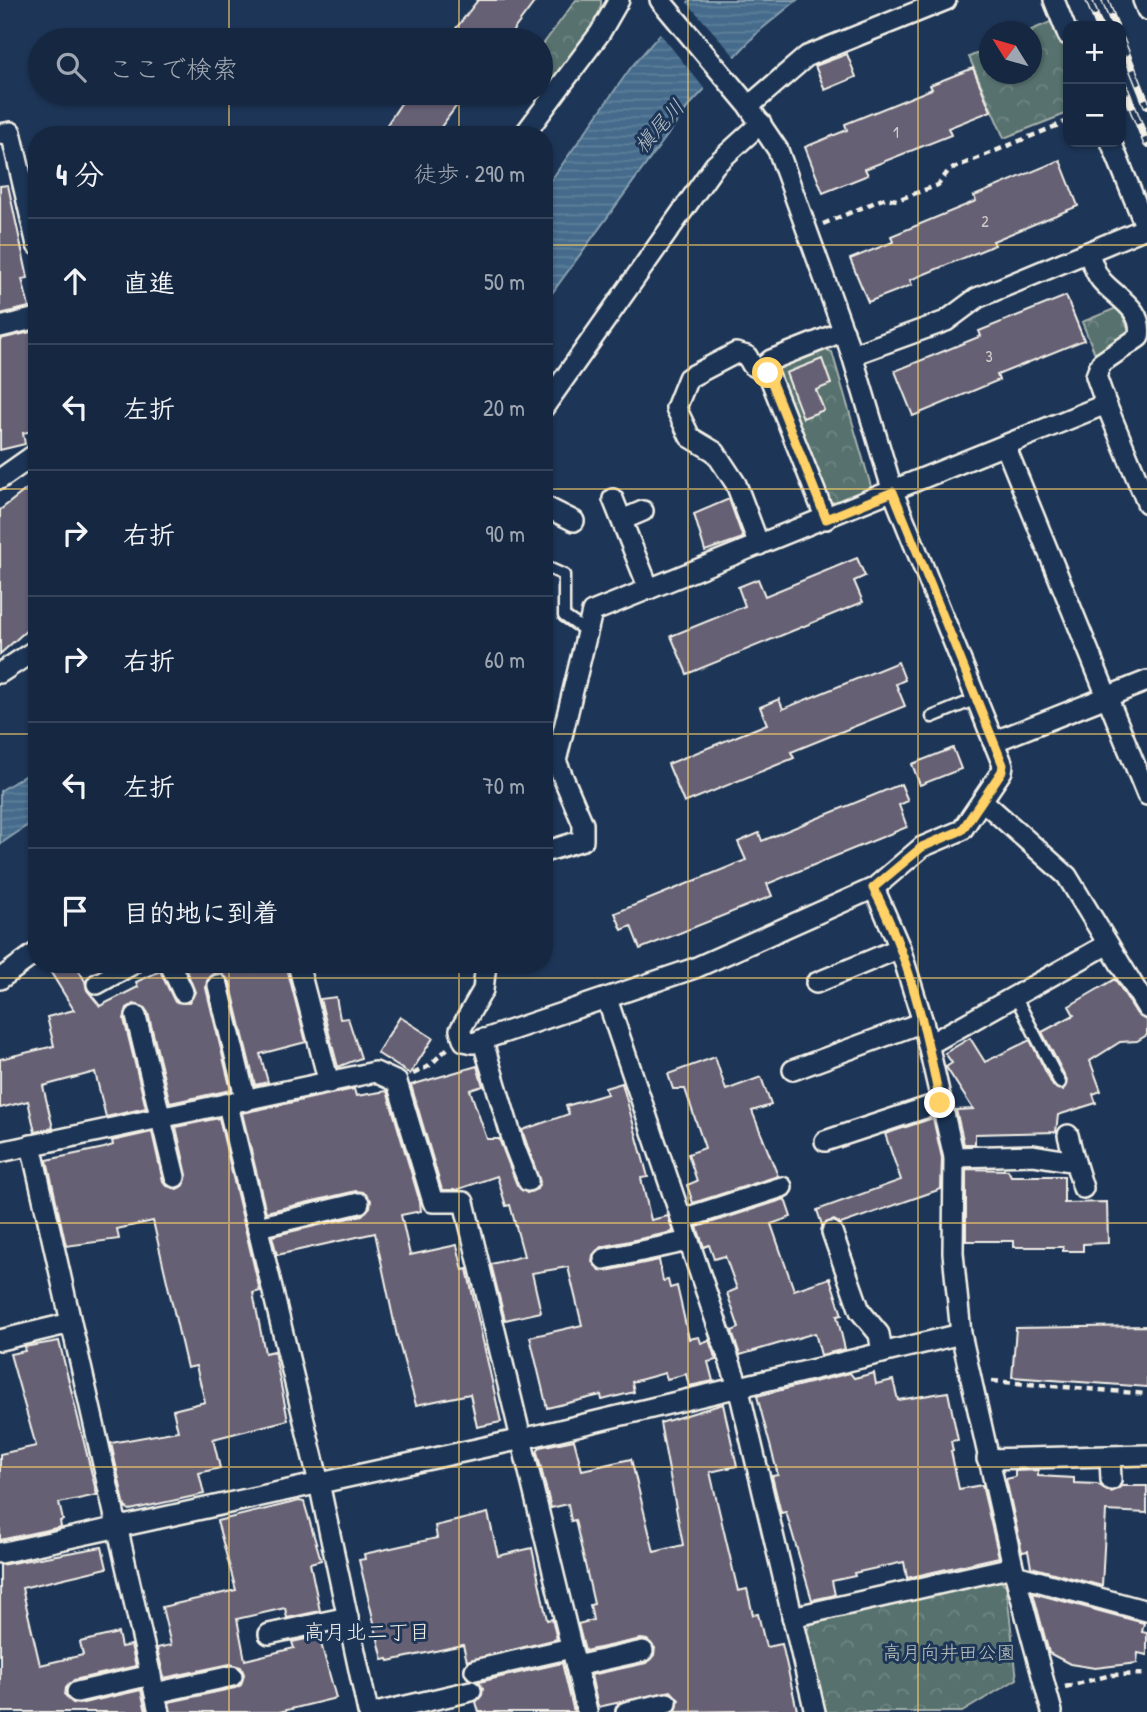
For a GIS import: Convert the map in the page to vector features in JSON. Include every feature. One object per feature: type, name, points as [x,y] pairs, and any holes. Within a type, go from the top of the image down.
[{"type":"street","points":[[553,96],[600,33],[619,0]]},
{"type":"street","points":[[473,1040],[607,999],[740,950],[873,888],[922,847],[962,830],[1002,771],[993,742],[893,492],[844,331],[778,150],[748,105],[660,0]]},
{"type":"street","points":[[748,105],[807,56],[946,0]]},
{"type":"street","points":[[1054,0],[1063,22]]},
{"type":"street","points":[[1143,0],[1147,10]]},
{"type":"street","points":[[531,126],[546,105]]},
{"type":"street","points":[[553,394],[715,165],[761,123]]},
{"type":"street","points":[[0,134],[11,132],[28,206]]},
{"type":"street","points":[[852,355],[946,321],[977,298],[1089,254],[1146,228],[1113,147]]},
{"type":"street","points":[[1089,254],[1100,279],[1129,302],[1140,328],[1139,337],[1101,363],[1096,376],[1147,503]]},
{"type":"street","points":[[0,327],[28,320]]},
{"type":"street","points":[[761,369],[771,360],[844,331]]},
{"type":"street","points":[[759,545],[736,484],[715,452],[690,437],[676,408],[688,377],[736,353],[747,356],[752,365],[768,373],[826,519]]},
{"type":"street","points":[[553,849],[583,840],[583,824],[556,761],[592,612],[1107,404]]},
{"type":"street","points":[[1005,445],[1147,795]]},
{"type":"street","points":[[0,479],[28,459]]},
{"type":"street","points":[[613,499],[649,589]]},
{"type":"street","points":[[553,511],[573,521]]},
{"type":"street","points":[[622,520],[643,511]]},
{"type":"street","points":[[0,673],[28,655]]},
{"type":"street","points":[[993,742],[1147,681]]},
{"type":"street","points":[[983,801],[1067,876],[1147,1008]]},
{"type":"street","points":[[873,888],[900,948],[923,1022],[954,1157],[953,1253],[961,1334],[1014,1571],[1049,1704]]},
{"type":"street","points":[[928,1045],[1108,944]]},
{"type":"street","points":[[816,983],[900,948]]},
{"type":"street","points":[[0,979],[28,959]]},
{"type":"street","points":[[97,984],[117,973]]},
{"type":"street","points":[[174,973],[183,992]]},
{"type":"street","points":[[300,973],[329,1083]]},
{"type":"street","points":[[485,973],[482,990],[460,1030],[473,1040],[528,1181]]},
{"type":"street","points":[[219,985],[258,1227],[319,1483],[368,1712]]},
{"type":"street","points":[[607,999],[738,1386],[815,1712]]},
{"type":"street","points":[[136,1016],[175,1177]]},
{"type":"street","points":[[793,1070],[923,1022]]},
{"type":"street","points":[[0,1152],[375,1072],[397,1082],[433,1202],[464,1202],[587,1712]]},
{"type":"street","points":[[825,1142],[940,1103]]},
{"type":"street","points":[[1068,1135],[1083,1188]]},
{"type":"street","points":[[31,1145],[155,1693]]},
{"type":"street","points":[[954,1157],[1033,1154],[1075,1162]]},
{"type":"street","points":[[682,1219],[782,1187]]},
{"type":"street","points":[[258,1227],[359,1203]]},
{"type":"street","points":[[832,1232],[860,1311],[879,1334],[882,1353]]},
{"type":"street","points":[[604,1259],[689,1241]]},
{"type":"street","points":[[0,1340],[71,1323]]},
{"type":"street","points":[[0,1553],[117,1525],[522,1438],[961,1334]]},
{"type":"street","points":[[988,1459],[1147,1455]]},
{"type":"street","points":[[1110,1457],[1111,1480]]},
{"type":"street","points":[[792,1617],[1014,1571],[1147,1611]]},
{"type":"street","points":[[269,1634],[348,1617]]},
{"type":"street","points":[[475,1670],[643,1651]]},
{"type":"street","points":[[77,1692],[155,1693],[232,1676]]},
{"type":"street","points":[[380,1712],[471,1691]]},
{"type":"street","points":[[625,1712],[667,1703]]},
{"type":"lane","points":[[553,570],[564,575],[564,615],[587,632]]},
{"type":"lane","points":[[932,717],[976,699]]},
{"type":"lane","points":[[1015,996],[1060,1083]]},
{"type":"path","points":[[822,225],[885,198],[897,200],[938,185],[949,170],[1063,123]]},
{"type":"path","points":[[397,1082],[429,1066],[442,1051],[473,1040]]},
{"type":"path","points":[[970,1378],[1147,1394]]},
{"type":"path","points":[[1049,1704],[1111,1675],[1147,1674]]},
{"type":"green space","points":[[576,0],[601,0],[596,23],[553,86],[553,31]]},
{"type":"green space","points":[[1055,20],[1063,41],[1063,115],[1004,138],[981,84],[1042,84],[1042,26]]},
{"type":"green space","points":[[979,52],[979,80],[969,57]]},
{"type":"green space","points":[[1119,307],[1130,332],[1096,356],[1082,322]]},
{"type":"green space","points":[[824,349],[832,352],[872,490],[836,505],[828,502],[776,375],[780,365]]},
{"type":"green space","name":"高月向井田公園","points":[[998,1580],[1006,1585],[1017,1679],[962,1712],[824,1712],[806,1632],[811,1624]]},
{"type":"water","name":"槇尾川","points":[[690,0],[797,0],[758,32],[688,107],[553,292],[553,177],[632,66]]},
{"type":"water","points":[[28,774],[28,825],[0,844],[0,791]]},
{"type":"pier","points":[[685,0],[737,59],[707,92],[658,31]]},
{"type":"building","points":[[478,0],[536,0],[515,28],[456,28]]},
{"type":"building","points":[[847,54],[856,77],[825,90],[815,66]]},
{"type":"building","points":[[973,68],[991,111],[948,128],[951,135],[865,169],[868,175],[823,193],[805,147],[847,130],[845,124],[932,89],[930,85]]},
{"type":"building","points":[[400,105],[457,105],[442,126],[386,126]]},
{"type":"building","points":[[1060,160],[1078,206],[993,241],[995,245],[910,280],[912,285],[868,302],[850,259],[893,242],[891,236],[976,201],[974,196]]},
{"type":"building","points":[[8,185],[28,278],[22,279],[28,307],[0,314],[0,186]]},
{"type":"building","points":[[1066,296],[1084,340],[997,375],[999,380],[913,416],[895,371],[981,336],[979,331]]},
{"type":"building","points":[[28,333],[28,432],[23,433],[25,444],[0,450],[0,339]]},
{"type":"building","points":[[822,359],[831,384],[816,390],[824,410],[803,418],[786,373]]},
{"type":"building","points":[[28,488],[28,629],[0,654],[0,510]]},
{"type":"building","points":[[729,499],[743,538],[705,551],[694,514]]},
{"type":"building","points":[[857,558],[865,576],[854,581],[863,602],[687,674],[671,636],[745,606],[738,587],[758,579],[765,596]]},
{"type":"building","points":[[898,662],[905,680],[896,684],[905,706],[791,752],[794,758],[684,803],[668,764],[767,724],[760,707],[779,699],[783,709]]},
{"type":"building","points":[[953,748],[961,769],[920,785],[912,764]]},
{"type":"building","points":[[901,784],[908,801],[899,805],[907,827],[767,884],[772,896],[640,949],[631,926],[622,930],[615,913],[746,860],[738,842],[759,833],[762,841]]},
{"type":"building","points":[[51,973],[80,973],[87,990],[100,1006],[138,987],[136,982],[156,973],[161,973],[175,1002],[189,1003],[195,992],[188,973],[214,973],[207,981],[206,988],[231,1090],[170,1103],[148,1013],[144,1007],[134,1004],[127,1008],[124,1019],[146,1108],[106,1117],[95,1072],[43,1086],[53,1128],[35,1132],[28,1101],[0,1108],[0,1059],[54,1046],[47,1017],[74,1010]]},
{"type":"building","points":[[214,973],[288,973],[306,1042],[260,1054],[268,1082],[255,1085],[230,982],[222,974]]},
{"type":"building","points":[[1115,979],[1137,1014],[1147,1020],[1147,1035],[1137,1041],[1120,1042],[1090,1061],[1101,1091],[1093,1094],[1096,1103],[1058,1115],[1056,1132],[975,1134],[975,1144],[964,1144],[956,1110],[973,1109],[946,1067],[952,1063],[945,1053],[970,1038],[985,1062],[1030,1040],[1053,1086],[1063,1090],[1067,1080],[1042,1032],[1074,1015],[1069,1006]]},
{"type":"building","points":[[336,997],[340,1019],[348,1018],[361,1058],[338,1067],[320,999]]},
{"type":"building","points":[[400,1017],[433,1038],[410,1074],[377,1053]]},
{"type":"building","points":[[715,1057],[726,1090],[761,1077],[771,1105],[752,1111],[778,1176],[693,1203],[687,1185],[697,1181],[688,1154],[705,1148],[685,1089],[673,1089],[668,1074]]},
{"type":"building","points":[[477,1066],[483,1086],[470,1090],[487,1139],[499,1139],[517,1185],[527,1193],[537,1189],[540,1182],[522,1130],[569,1114],[566,1106],[607,1094],[605,1088],[622,1083],[648,1177],[641,1178],[651,1220],[668,1216],[673,1232],[601,1247],[593,1255],[592,1262],[600,1270],[606,1271],[659,1260],[663,1281],[668,1280],[670,1288],[677,1286],[689,1339],[699,1337],[701,1343],[709,1340],[716,1360],[708,1362],[713,1381],[689,1386],[686,1374],[667,1379],[665,1373],[632,1382],[634,1392],[602,1400],[601,1395],[547,1408],[530,1337],[582,1325],[568,1267],[532,1273],[541,1312],[505,1320],[491,1264],[524,1256],[510,1205],[506,1206],[497,1176],[456,1190],[442,1190],[411,1085]]},
{"type":"building","points":[[354,1089],[356,1096],[387,1091],[420,1202],[421,1211],[401,1215],[410,1255],[457,1245],[463,1270],[467,1269],[501,1422],[477,1427],[470,1394],[416,1405],[397,1336],[375,1233],[277,1255],[272,1236],[362,1215],[370,1207],[371,1200],[363,1192],[356,1191],[266,1212],[242,1113]]},
{"type":"building","points":[[219,1118],[260,1291],[253,1293],[265,1353],[274,1351],[288,1420],[213,1439],[220,1468],[199,1473],[204,1494],[130,1510],[125,1507],[111,1443],[178,1431],[173,1410],[205,1402],[196,1366],[187,1368],[153,1221],[117,1229],[119,1239],[66,1246],[47,1160],[104,1148],[113,1145],[112,1141],[152,1132],[163,1181],[167,1186],[177,1189],[184,1185],[187,1175],[176,1127]]},
{"type":"building","points":[[933,1118],[942,1158],[941,1189],[841,1224],[834,1220],[822,1225],[817,1210],[901,1180],[885,1134]]},
{"type":"building","points":[[966,1169],[1008,1170],[1011,1176],[1064,1176],[1064,1203],[1107,1202],[1108,1243],[1083,1244],[1083,1251],[1063,1251],[1063,1247],[1014,1247],[1014,1241],[966,1241]]},
{"type":"building","points":[[785,1199],[791,1217],[771,1224],[794,1290],[830,1278],[842,1315],[837,1316],[845,1349],[821,1355],[815,1333],[740,1355],[732,1331],[739,1328],[727,1293],[737,1289],[725,1256],[714,1259],[709,1245],[704,1247],[697,1227]]},
{"type":"building","points":[[1147,1326],[1147,1387],[1012,1377],[1016,1328]]},
{"type":"building","points":[[59,1341],[97,1495],[59,1503],[63,1520],[60,1521],[61,1527],[0,1540],[0,1454],[36,1446],[10,1354],[25,1351],[24,1347]]},
{"type":"building","points":[[850,1373],[854,1378],[874,1373],[876,1384],[893,1380],[898,1400],[948,1392],[958,1440],[951,1441],[951,1451],[959,1489],[982,1485],[999,1557],[907,1578],[904,1562],[854,1573],[855,1576],[832,1581],[835,1595],[812,1600],[786,1512],[781,1513],[772,1476],[778,1475],[757,1396]]},
{"type":"building","points":[[723,1404],[737,1466],[710,1472],[738,1591],[747,1589],[753,1615],[758,1614],[766,1647],[782,1644],[797,1710],[676,1712],[679,1700],[671,1691],[598,1707],[591,1675],[646,1663],[654,1655],[655,1648],[647,1640],[641,1639],[585,1651],[578,1624],[593,1620],[590,1605],[594,1604],[575,1520],[571,1521],[568,1504],[551,1508],[537,1452],[540,1447],[574,1440],[582,1470],[631,1459],[654,1552],[683,1545],[660,1423]]},
{"type":"building","points":[[1038,1470],[1038,1476],[1074,1478],[1074,1483],[1097,1484],[1111,1492],[1122,1486],[1147,1486],[1147,1513],[1106,1511],[1102,1586],[1031,1567],[1028,1551],[1022,1552],[1006,1479],[1015,1477],[1015,1471]]},
{"type":"building","points":[[304,1502],[321,1560],[310,1563],[320,1611],[287,1618],[285,1608],[237,1619],[245,1660],[294,1648],[292,1642],[319,1636],[336,1698],[279,1712],[171,1712],[169,1702],[235,1688],[241,1685],[244,1674],[241,1667],[230,1664],[164,1678],[157,1648],[171,1645],[162,1607],[236,1590],[217,1521]]},
{"type":"building","points":[[488,1513],[498,1556],[532,1548],[547,1620],[552,1619],[557,1639],[467,1661],[463,1645],[383,1660],[359,1560],[365,1559],[364,1554],[437,1538],[435,1526]]},
{"type":"building","points":[[102,1547],[107,1568],[22,1588],[40,1665],[83,1655],[80,1642],[118,1633],[121,1647],[131,1645],[136,1666],[74,1680],[66,1688],[65,1695],[73,1703],[79,1704],[141,1690],[146,1712],[0,1712],[0,1565]]},
{"type":"building","points":[[1033,1593],[1144,1623],[1142,1632],[1147,1633],[1147,1655],[1138,1653],[1137,1663],[1095,1668],[1070,1664],[1049,1653]]},
{"type":"building","points":[[562,1663],[574,1712],[479,1712],[476,1702],[483,1689],[479,1682]]},
{"type":"railway","points":[[1089,0],[1097,21]]},
{"type":"railway","points":[[1105,0],[1113,21]]},
{"type":"railway","points":[[1126,52],[1147,105]]},
{"type":"railway","points":[[1123,84],[1147,144]]},
{"type":"district","name":"高月北二丁目","points":[[367,1631]]},
{"type":"route","points":[[768,373],[826,519],[893,492],[1003,765],[1002,771],[962,830],[922,847],[873,888],[900,948],[923,1022],[940,1103]]}]
